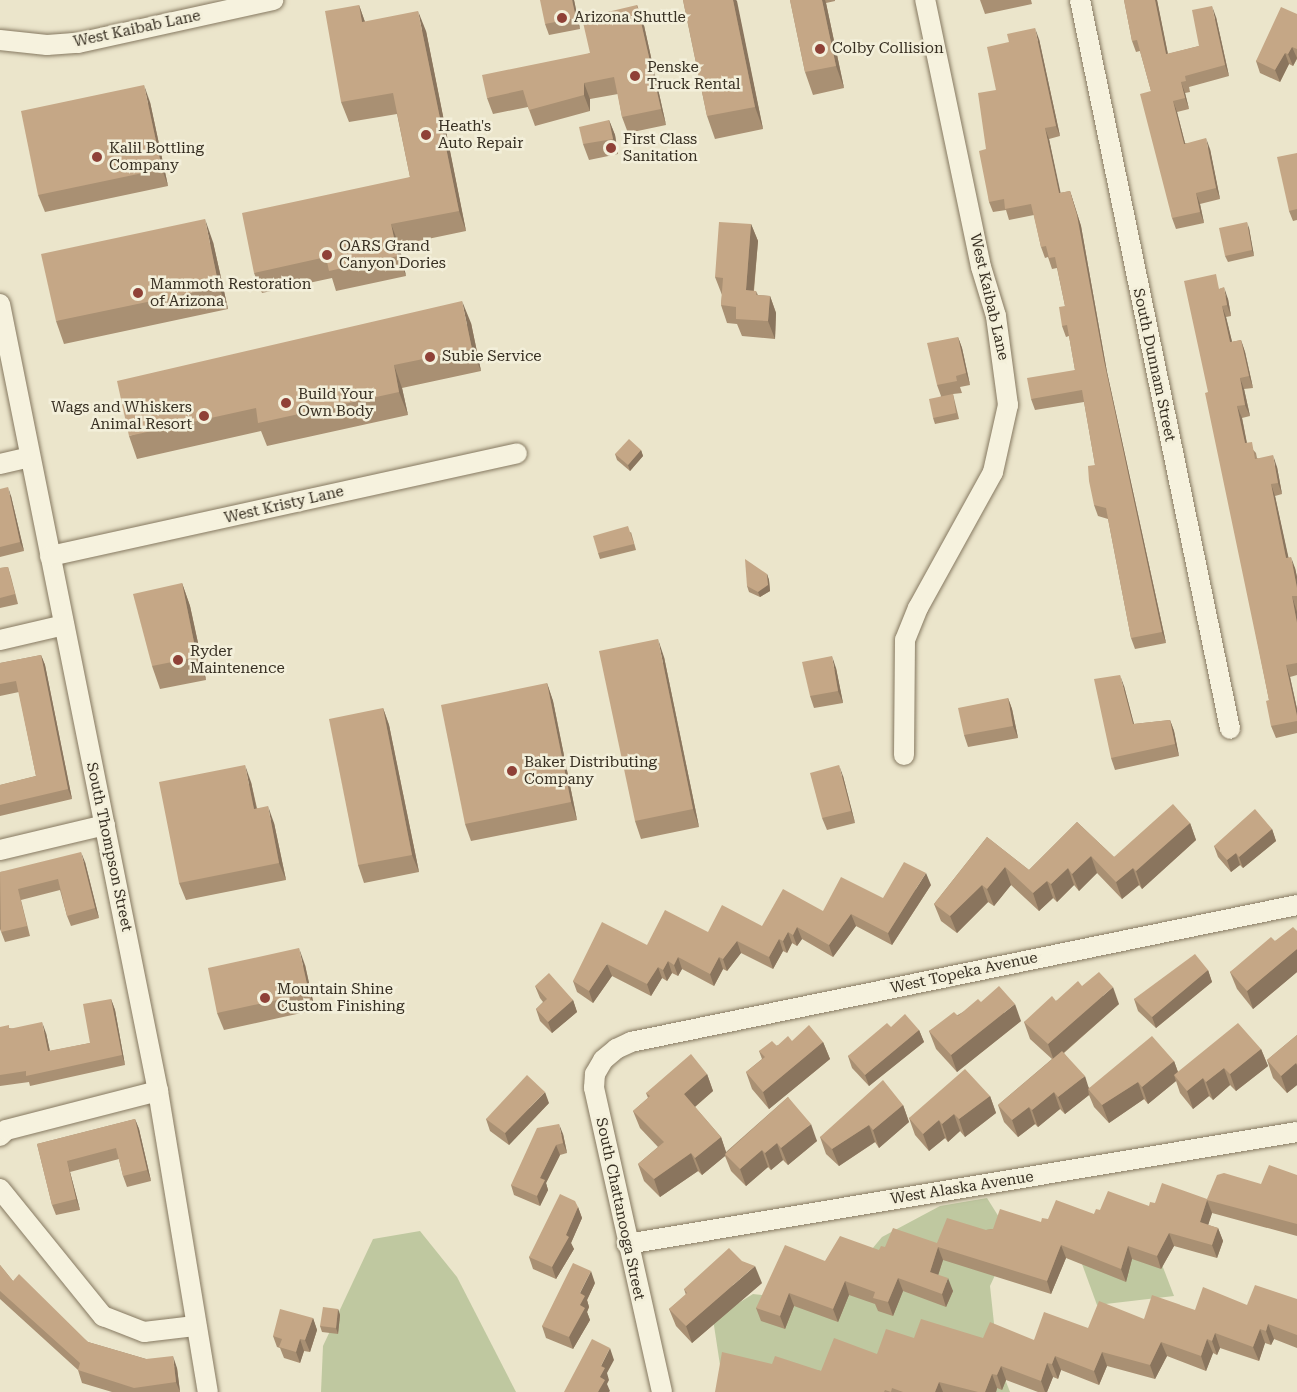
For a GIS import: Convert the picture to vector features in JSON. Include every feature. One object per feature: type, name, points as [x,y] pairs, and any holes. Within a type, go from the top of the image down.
[{"type":"street","name":"West Kaibab Lane","points":[[0,40],[47,45],[78,43],[273,0]]},
{"type":"street","name":"West Kaibab Lane","points":[[904,755],[904,640],[918,608],[993,472],[1008,405],[996,316],[981,267],[925,0]]},
{"type":"street","name":"South Dunnam Street","points":[[1080,0],[1230,729]]},
{"type":"street","name":"South Thompson Street","points":[[0,304],[159,1091],[194,1295],[195,1326],[208,1392]]},
{"type":"street","name":"West Kristy Lane","points":[[50,556],[517,453]]},
{"type":"street","points":[[0,464],[30,457]]},
{"type":"street","points":[[0,640],[64,625]]},
{"type":"street","points":[[0,850],[105,825]]},
{"type":"street","name":"West Topeka Avenue","points":[[631,1042],[1297,905]]},
{"type":"street","name":"South Chattanooga Street","points":[[631,1042],[603,1060],[595,1074],[594,1088],[627,1244],[662,1392]]},
{"type":"street","points":[[0,1136],[6,1130],[159,1091]]},
{"type":"street","name":"West Alaska Avenue","points":[[627,1244],[1297,1132]]},
{"type":"street","points":[[0,1189],[103,1316],[144,1332],[195,1326]]},
{"type":"green space","points":[[987,1198],[1012,1238],[990,1286],[998,1361],[1010,1392],[742,1392],[720,1365],[713,1319],[753,1294],[795,1299],[847,1279],[882,1237],[940,1206]]},
{"type":"green space","points":[[1141,1210],[1174,1296],[1097,1305],[1078,1253]]},
{"type":"green space","points":[[420,1231],[457,1277],[516,1392],[321,1392],[323,1346],[373,1239]]},
{"type":"building","points":[[540,0],[572,0],[576,18],[545,24]]},
{"type":"building","points":[[683,0],[733,0],[755,107],[707,116]]},
{"type":"building","name":"Colby Collision","points":[[790,0],[822,0],[836,66],[805,72]]},
{"type":"building","points":[[1124,0],[1155,0],[1166,54],[1199,46],[1192,10],[1212,6],[1225,65],[1185,76],[1186,81],[1181,82],[1185,98],[1173,101],[1184,144],[1206,138],[1216,188],[1196,193],[1200,212],[1172,218],[1140,94],[1151,91],[1137,40],[1132,41]]},
{"type":"building","points":[[359,5],[362,22],[418,11],[459,211],[391,224],[398,256],[329,271],[326,257],[254,273],[242,213],[410,177],[393,93],[341,102],[325,11]]},
{"type":"building","points":[[637,5],[661,109],[622,117],[614,77],[584,83],[584,95],[529,110],[523,90],[487,98],[482,75],[590,53],[582,18]]},
{"type":"building","points":[[1281,7],[1297,14],[1297,49],[1292,47],[1288,54],[1285,53],[1275,70],[1256,61]]},
{"type":"building","points":[[1035,28],[1056,126],[1045,128],[1059,193],[1070,191],[1077,215],[1104,361],[1162,632],[1131,638],[1106,508],[1094,505],[1089,481],[1088,466],[1095,465],[1082,390],[1031,399],[1027,378],[1075,370],[1067,325],[1062,326],[1059,307],[1065,306],[1055,257],[1049,258],[1046,246],[1041,247],[1031,204],[1005,209],[1004,199],[989,202],[979,151],[986,149],[978,93],[996,90],[987,47],[1009,42],[1007,34]]},
{"type":"building","name":"Kalil Bottling Company","points":[[144,85],[162,169],[38,195],[21,111]]},
{"type":"building","points":[[609,120],[613,139],[583,144],[579,127]]},
{"type":"building","points":[[1297,153],[1297,209],[1289,211],[1277,157]]},
{"type":"building","name":"Mammoth Restoration of Arizona","points":[[205,219],[219,287],[56,321],[41,254]]},
{"type":"building","points":[[719,222],[751,224],[746,290],[756,291],[756,295],[770,296],[768,321],[736,319],[736,307],[721,305],[723,278],[715,277]]},
{"type":"building","points":[[1247,222],[1252,250],[1225,256],[1219,228]]},
{"type":"building","points":[[1216,274],[1219,289],[1224,287],[1227,305],[1222,306],[1230,342],[1241,340],[1249,376],[1240,378],[1245,405],[1237,406],[1245,443],[1252,442],[1255,459],[1273,455],[1278,483],[1271,484],[1286,558],[1291,557],[1297,588],[1297,596],[1292,596],[1297,623],[1297,663],[1286,665],[1297,721],[1271,726],[1266,701],[1269,700],[1184,281]]},
{"type":"building","points":[[462,301],[472,349],[394,365],[399,392],[258,423],[256,408],[129,436],[117,381]]},
{"type":"building","points":[[958,337],[966,373],[956,376],[957,381],[937,385],[927,343]]},
{"type":"building","points":[[953,394],[956,413],[933,418],[929,399]]},
{"type":"building","points":[[629,439],[641,450],[628,465],[615,454]]},
{"type":"building","points":[[8,487],[20,542],[0,547],[0,489]]},
{"type":"building","points":[[628,526],[634,544],[598,553],[593,536]]},
{"type":"building","points":[[745,559],[767,574],[768,585],[758,592],[747,586]]},
{"type":"building","points":[[8,567],[15,594],[0,598],[0,568]]},
{"type":"building","name":"Ryder Maintenence","points":[[182,583],[197,657],[152,666],[133,594]]},
{"type":"building","name":"Baker Distributing Company","points":[[658,639],[693,809],[635,821],[599,651]]},
{"type":"building","points":[[41,655],[68,789],[0,805],[0,785],[36,776],[16,681],[0,684],[0,663]]},
{"type":"building","points":[[832,656],[838,691],[810,696],[802,662]]},
{"type":"building","points":[[1120,675],[1133,724],[1170,720],[1175,744],[1111,758],[1094,679]]},
{"type":"building","name":"Baker Distributing Company","points":[[547,683],[571,802],[465,824],[441,705]]},
{"type":"building","points":[[1008,698],[1013,726],[964,735],[958,708]]},
{"type":"building","points":[[383,708],[412,855],[358,865],[329,719]]},
{"type":"building","points":[[245,765],[254,809],[268,806],[279,863],[179,883],[159,782]]},
{"type":"building","points":[[839,765],[851,811],[822,818],[810,773]]},
{"type":"building","points":[[1173,804],[1190,823],[1136,871],[1133,868],[1116,882],[1091,856],[1072,874],[1068,868],[1051,884],[1047,881],[1033,893],[1005,867],[987,889],[982,885],[950,916],[934,904],[987,837],[1029,870],[1077,822],[1114,857]]},
{"type":"building","points":[[1255,809],[1272,829],[1239,857],[1236,853],[1227,860],[1214,846]]},
{"type":"building","points":[[81,852],[95,908],[67,916],[58,879],[18,889],[27,926],[1,932],[0,872]]},
{"type":"building","points":[[904,862],[926,873],[888,933],[851,914],[829,945],[797,927],[793,935],[788,932],[783,941],[779,939],[769,957],[737,941],[723,959],[719,957],[710,974],[678,957],[674,965],[668,961],[663,970],[658,967],[647,984],[607,964],[589,991],[573,981],[602,922],[647,945],[665,910],[708,932],[722,905],[762,926],[783,889],[823,911],[841,877],[883,898]]},
{"type":"building","points":[[1293,927],[1297,931],[1297,949],[1247,991],[1230,972],[1271,937],[1275,941]]},
{"type":"building","points":[[299,948],[309,993],[217,1013],[208,968]]},
{"type":"building","points":[[1195,954],[1208,970],[1152,1017],[1134,999]]},
{"type":"building","points":[[1099,972],[1113,987],[1048,1044],[1024,1022],[1052,996],[1056,1001],[1078,981],[1082,986]]},
{"type":"building","points":[[549,973],[573,1000],[548,1022],[536,1009],[547,999],[535,986]]},
{"type":"building","points":[[999,986],[1015,1004],[951,1055],[929,1031],[954,1012],[958,1016],[978,999],[981,1002]]},
{"type":"building","points":[[111,999],[122,1055],[26,1076],[26,1071],[0,1075],[0,1027],[9,1025],[9,1029],[42,1022],[48,1051],[90,1043],[83,1004]]},
{"type":"building","points":[[905,1014],[919,1030],[865,1075],[848,1056],[887,1023],[891,1027]]},
{"type":"building","points":[[1238,1023],[1261,1049],[1230,1074],[1224,1068],[1206,1082],[1203,1078],[1187,1091],[1174,1075]]},
{"type":"building","points":[[809,1025],[823,1042],[763,1092],[746,1072],[765,1057],[759,1051],[772,1041],[777,1046],[788,1036],[792,1041]]},
{"type":"building","points":[[1297,1035],[1297,1064],[1281,1076],[1267,1060]]},
{"type":"building","points":[[1152,1036],[1174,1061],[1142,1087],[1138,1082],[1102,1105],[1088,1089]]},
{"type":"building","points":[[1062,1051],[1085,1076],[1058,1097],[1054,1092],[1032,1110],[1029,1107],[1012,1120],[998,1105]]},
{"type":"building","points":[[691,1054],[707,1074],[684,1094],[721,1137],[695,1158],[691,1153],[654,1179],[638,1164],[664,1142],[633,1111],[650,1096],[646,1093]]},
{"type":"building","points":[[965,1069],[990,1096],[959,1119],[954,1114],[942,1124],[939,1120],[923,1134],[909,1118]]},
{"type":"building","points":[[527,1075],[545,1092],[505,1133],[486,1119]]},
{"type":"building","points":[[883,1080],[903,1105],[873,1130],[869,1125],[832,1149],[820,1137]]},
{"type":"building","points":[[788,1097],[811,1124],[781,1148],[777,1143],[765,1153],[762,1150],[740,1169],[725,1154]]},
{"type":"building","points":[[135,1119],[147,1170],[123,1176],[116,1148],[67,1161],[76,1199],[52,1205],[37,1144]]},
{"type":"building","points":[[559,1124],[563,1143],[556,1145],[540,1178],[545,1180],[537,1196],[511,1185],[537,1128]]},
{"type":"building","points":[[1269,1165],[1297,1175],[1297,1224],[1207,1200],[1200,1222],[1218,1228],[1212,1245],[1169,1233],[1157,1256],[1128,1246],[1121,1269],[1061,1245],[1047,1281],[938,1247],[930,1272],[948,1278],[942,1294],[898,1278],[888,1302],[873,1298],[875,1292],[845,1281],[833,1309],[789,1293],[780,1316],[756,1308],[785,1245],[825,1261],[840,1236],[879,1250],[881,1246],[885,1247],[893,1228],[937,1243],[947,1218],[986,1230],[993,1229],[1000,1209],[1041,1222],[1042,1218],[1048,1219],[1056,1200],[1094,1214],[1096,1209],[1100,1210],[1108,1191],[1149,1206],[1150,1202],[1155,1203],[1162,1183],[1207,1199],[1217,1175],[1224,1173],[1261,1184]]},
{"type":"building","points":[[560,1194],[575,1201],[578,1207],[566,1235],[569,1237],[552,1267],[529,1257]]},
{"type":"building","points":[[729,1248],[742,1261],[755,1266],[686,1326],[669,1309],[687,1293],[684,1289]]},
{"type":"building","points":[[573,1263],[591,1271],[580,1293],[585,1296],[580,1305],[585,1308],[569,1337],[542,1326]]},
{"type":"building","points":[[0,1265],[13,1281],[19,1274],[88,1342],[146,1359],[173,1356],[176,1382],[134,1388],[78,1370],[80,1363],[0,1291]]},
{"type":"building","points":[[1255,1285],[1297,1299],[1297,1335],[1268,1324],[1266,1331],[1260,1329],[1253,1347],[1215,1333],[1212,1341],[1207,1339],[1201,1356],[1161,1342],[1150,1365],[1102,1352],[1094,1371],[1055,1356],[1052,1364],[1047,1363],[1041,1381],[1001,1366],[997,1375],[992,1374],[985,1392],[939,1382],[935,1392],[903,1392],[892,1388],[891,1392],[885,1390],[884,1392],[715,1392],[722,1352],[772,1364],[775,1356],[821,1371],[834,1338],[877,1354],[886,1329],[914,1338],[921,1319],[983,1338],[990,1322],[1034,1340],[1044,1312],[1088,1328],[1099,1301],[1144,1319],[1152,1295],[1195,1310],[1203,1287],[1247,1305]]},
{"type":"building","points":[[323,1307],[338,1309],[336,1328],[320,1326]]},
{"type":"building","points":[[280,1309],[313,1318],[305,1340],[300,1339],[296,1352],[279,1347],[282,1339],[273,1336]]},
{"type":"building","points":[[592,1339],[610,1348],[601,1366],[605,1368],[600,1377],[605,1380],[598,1392],[564,1392]]},
{"type":"place","name":"Arizona Shuttle","points":[[562,18]]},
{"type":"place","name":"Colby Collision","points":[[820,49]]},
{"type":"place","name":"Penske Truck Rental","points":[[635,76]]},
{"type":"place","name":"Heath's Auto Repair","points":[[426,135]]},
{"type":"place","name":"First Class Sanitation","points":[[611,148]]},
{"type":"place","name":"Kalil Bottling Company","points":[[97,157]]},
{"type":"place","name":"OARS Grand Canyon Dories","points":[[327,255]]},
{"type":"place","name":"Mammoth Restoration of Arizona","points":[[138,293]]},
{"type":"place","name":"Subie Service","points":[[430,357]]},
{"type":"place","name":"Build Your Own Body","points":[[286,403]]},
{"type":"place","name":"Wags and Whiskers Animal Resort","points":[[204,416]]},
{"type":"place","name":"Ryder Maintenence","points":[[178,660]]},
{"type":"place","name":"Baker Distributing Company","points":[[512,771]]},
{"type":"place","name":"Mountain Shine Custom Finishing","points":[[265,998]]}]
